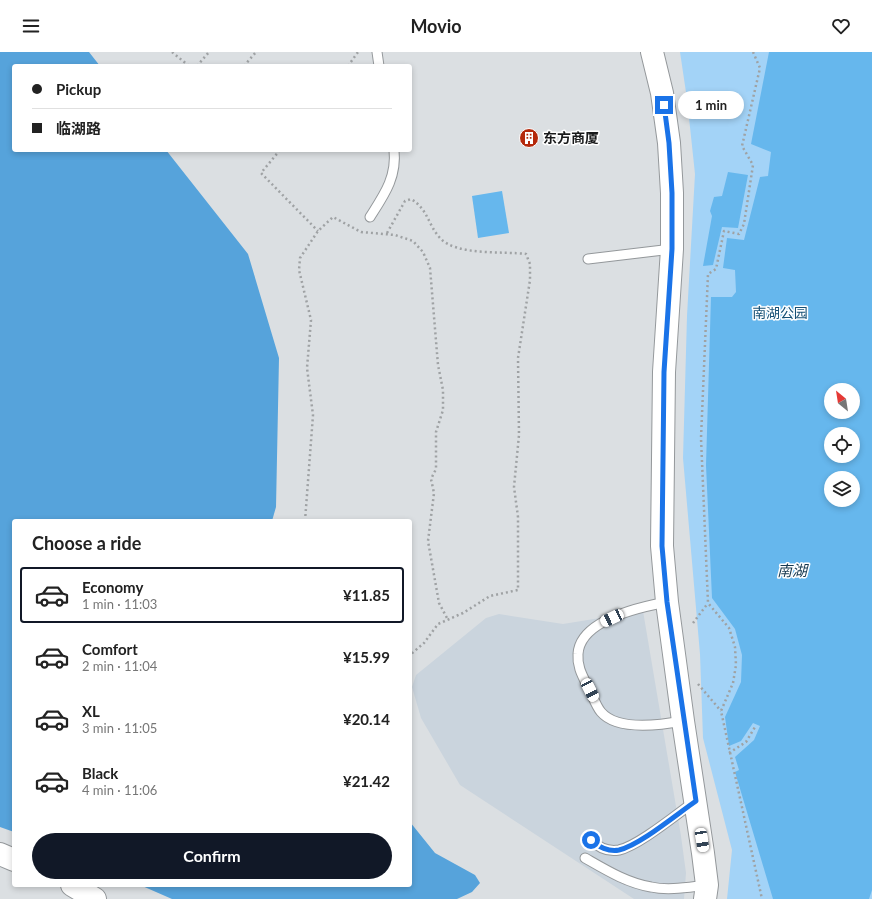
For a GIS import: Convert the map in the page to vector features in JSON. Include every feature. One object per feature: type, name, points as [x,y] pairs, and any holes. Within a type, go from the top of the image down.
[{"type":"main road","points":[[652,52],[662,93],[669,143],[672,193],[672,249],[664,372],[662,546],[667,602],[683,721],[696,801],[706,892]]},
{"type":"main road","points":[[0,854],[12,859]]},
{"type":"main road","points":[[75,887],[95,899]]},
{"type":"lane","points":[[377,52],[379,64]]},
{"type":"lane","points":[[370,217],[390,183],[394,173],[394,152]]},
{"type":"lane","points":[[588,259],[672,249]]},
{"type":"lane","points":[[667,602],[645,606],[599,624],[588,633],[582,641],[578,653],[579,668],[601,712],[612,721],[631,725],[666,724],[683,721]]},
{"type":"lane","points":[[591,840],[597,846],[609,850],[619,850],[631,845],[658,828],[696,801]]},
{"type":"lane","points":[[585,858],[615,876],[651,887],[706,892]]},
{"type":"path","points":[[172,52],[187,64]]},
{"type":"path","points":[[199,64],[209,52]]},
{"type":"path","points":[[246,64],[256,52]]},
{"type":"path","points":[[349,64],[358,52]]},
{"type":"path","points":[[721,711],[733,684],[736,665],[735,647],[729,628],[708,603],[701,438],[708,274],[716,269],[724,231],[739,234],[744,224],[753,164],[742,146],[760,68],[753,52]]},
{"type":"path","points":[[278,152],[261,173],[318,231]]},
{"type":"path","points":[[387,233],[405,201],[411,199],[420,205],[440,238],[455,246],[477,251],[494,254],[526,254],[530,264],[530,280],[518,358],[519,435],[514,487],[518,517],[518,590],[490,596],[463,613],[447,618],[438,624],[424,643],[412,653]]},
{"type":"path","points":[[305,519],[313,415],[307,368],[311,320],[299,270],[300,258],[318,231],[333,217],[361,232],[387,233],[413,241],[423,252],[430,268],[438,365],[443,390],[443,410],[436,432],[436,469],[431,478],[434,493],[428,541],[439,603],[447,618]]},
{"type":"path","points":[[693,623],[708,603]]},
{"type":"path","points":[[698,684],[721,711],[762,899]]},
{"type":"path","points":[[729,753],[746,742],[755,727]]},
{"type":"shaded area","points":[[0,52],[89,52],[98,64],[12,64],[12,152],[168,152],[248,254],[279,358],[276,507],[273,519],[12,519],[12,831],[0,827]]},
{"type":"shaded area","points":[[643,611],[681,836],[686,873],[684,899],[634,899],[460,785],[421,718],[412,687],[416,675],[486,618],[499,614],[563,624]]},
{"type":"shaded area","points":[[412,824],[435,853],[475,875],[480,883],[472,892],[457,899],[172,899],[145,887],[412,887]]},
{"type":"green space","name":"南湖","points":[[680,52],[872,52],[872,899],[727,899],[732,850],[703,738],[700,654],[683,458],[687,316],[695,174],[687,99]]},
{"type":"water","name":"南湖","points":[[769,52],[872,52],[872,890],[869,899],[773,899],[735,772],[739,770],[735,757],[754,740],[760,726],[753,723],[741,741],[729,746],[725,717],[741,682],[742,655],[735,629],[712,598],[706,465],[711,297],[732,297],[736,292],[735,270],[723,268],[727,238],[744,240],[760,177],[768,176],[771,152],[751,144]]},
{"type":"water","points":[[728,172],[748,175],[738,228],[722,227],[713,265],[703,266],[712,216],[710,211],[714,197],[722,196]]},
{"type":"water","points":[[502,191],[509,233],[478,238],[472,196]]},
{"type":"place","name":"东方商厦","points":[[529,138]]},
{"type":"route","points":[[591,840],[597,846],[609,850],[619,850],[631,845],[658,828],[696,801],[683,721],[667,602],[662,546],[664,372],[672,249],[672,193],[669,143],[664,105]]},
{"type":"park label","name":"南湖公园","points":[[780,313]]}]
